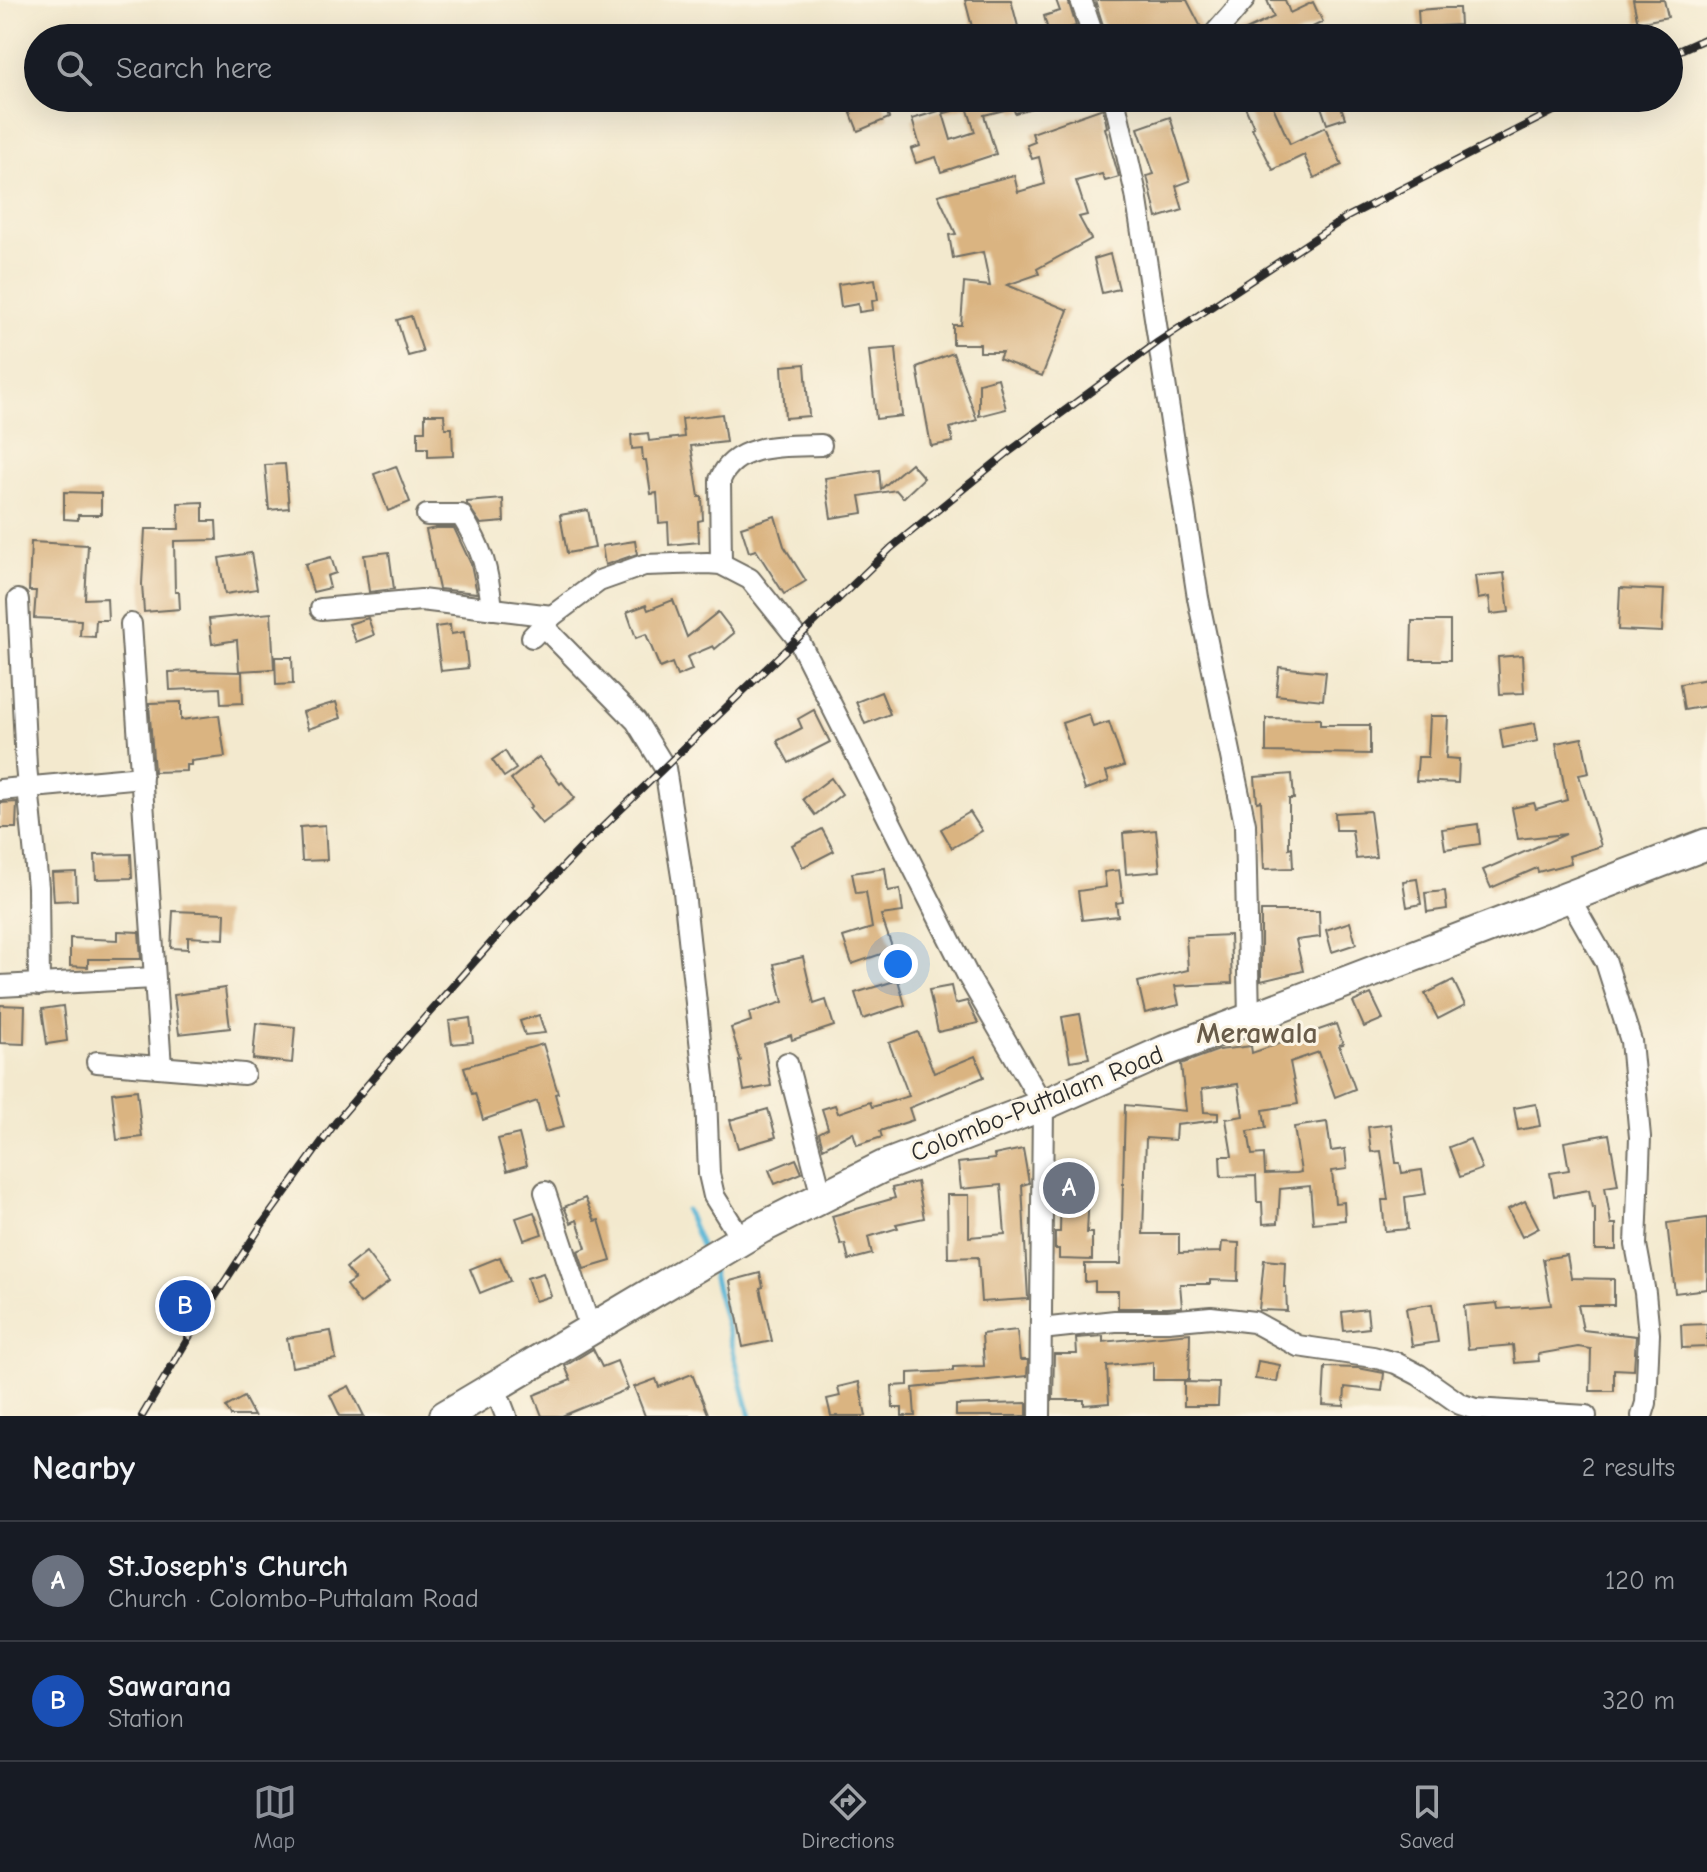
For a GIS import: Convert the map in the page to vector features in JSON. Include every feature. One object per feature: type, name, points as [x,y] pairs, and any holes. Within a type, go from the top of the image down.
[{"type":"highway","name":"Colombo-Puttalam Road","points":[[445,1416],[741,1239],[884,1166],[1043,1105],[1165,1051],[1570,899],[1707,844]]},
{"type":"street","points":[[1081,0],[1089,24]]},
{"type":"street","points":[[1223,24],[1244,0]]},
{"type":"street","points":[[1117,112],[1136,194],[1198,598],[1245,824],[1249,1019]]},
{"type":"street","points":[[721,564],[720,480],[723,471],[739,456],[751,451],[821,445]]},
{"type":"street","points":[[427,515],[461,515],[479,543],[489,575],[492,609]]},
{"type":"street","points":[[542,627],[599,581],[644,565],[721,564],[750,579],[798,639],[968,976],[1043,1105],[1040,1416]]},
{"type":"street","points":[[18,600],[28,787],[38,887],[39,985]]},
{"type":"street","points":[[321,609],[421,600],[492,609],[542,627],[636,721],[665,768],[683,883],[706,1095],[709,1174],[714,1196],[741,1239]]},
{"type":"street","points":[[131,624],[161,1067]]},
{"type":"street","points":[[0,790],[142,777]]},
{"type":"street","points":[[1570,899],[1606,962],[1631,1041],[1640,1137],[1636,1245],[1649,1334],[1646,1403],[1642,1416]]},
{"type":"street","points":[[0,986],[154,978]]},
{"type":"street","points":[[97,1062],[244,1074]]},
{"type":"street","points":[[787,1063],[822,1197]]},
{"type":"street","points":[[545,1192],[590,1328]]},
{"type":"street","points":[[1041,1329],[1115,1321],[1211,1317],[1254,1322],[1298,1346],[1396,1363],[1460,1404],[1475,1409],[1586,1416]]},
{"type":"street","points":[[494,1385],[506,1416]]},
{"type":"building","points":[[965,0],[1011,0],[1017,24],[971,24]]},
{"type":"building","points":[[1056,0],[1068,0],[1075,24],[1046,24],[1044,16],[1060,11]]},
{"type":"building","points":[[1095,0],[1187,0],[1199,24],[1103,24]]},
{"type":"building","points":[[1267,0],[1285,0],[1290,13],[1313,2],[1323,22],[1259,24],[1274,17]]},
{"type":"building","points":[[1633,0],[1664,0],[1668,17],[1638,23]]},
{"type":"building","points":[[1459,8],[1460,24],[1419,24],[1418,10]]},
{"type":"building","points":[[851,112],[887,112],[889,118],[858,131]]},
{"type":"building","points":[[943,112],[951,140],[975,132],[969,112],[996,112],[984,115],[996,154],[941,172],[936,157],[916,163],[911,149],[920,146],[912,119]]},
{"type":"building","points":[[1092,112],[1104,112],[1105,128],[1119,177],[1105,181],[1102,174],[1076,181],[1087,215],[1079,217],[1091,239],[1037,269],[1039,274],[1007,285],[1068,310],[1042,376],[999,359],[1002,352],[980,352],[980,344],[953,344],[953,325],[961,325],[964,283],[990,286],[983,252],[953,258],[949,235],[956,234],[938,195],[1014,175],[1018,192],[1045,184],[1039,157],[1032,159],[1027,145],[1035,142],[1032,133]]},
{"type":"building","points":[[1247,112],[1276,112],[1290,144],[1325,127],[1342,165],[1314,178],[1304,155],[1273,170]]},
{"type":"building","points":[[1323,112],[1343,112],[1345,118],[1327,124]]},
{"type":"building","points":[[1170,117],[1190,181],[1176,186],[1183,210],[1157,218],[1147,176],[1154,174],[1138,128]]},
{"type":"building","points":[[1110,254],[1119,289],[1102,293],[1094,259]]},
{"type":"building","points":[[875,279],[878,300],[872,301],[873,310],[859,312],[858,304],[841,307],[838,284]]},
{"type":"building","points":[[411,316],[423,352],[408,356],[397,320]]},
{"type":"building","points":[[896,348],[902,416],[876,419],[869,350]]},
{"type":"building","points":[[953,353],[977,420],[950,428],[953,442],[931,446],[917,367]]},
{"type":"building","points":[[805,364],[809,416],[785,418],[782,366]]},
{"type":"building","points":[[998,378],[1006,409],[979,416],[979,383]]},
{"type":"building","points":[[425,414],[444,414],[445,428],[452,428],[453,456],[428,457],[428,448],[418,448],[418,431],[425,431]]},
{"type":"building","points":[[722,414],[726,442],[691,446],[699,497],[702,497],[703,520],[698,521],[699,542],[669,545],[668,522],[659,523],[657,493],[651,494],[642,448],[632,449],[631,435],[648,433],[649,441],[684,437],[682,419]]},
{"type":"building","points":[[911,463],[924,478],[903,498],[896,490],[860,496],[863,513],[831,518],[825,478],[879,470],[881,489]]},
{"type":"building","points":[[285,464],[289,508],[269,510],[265,465]]},
{"type":"building","points":[[396,466],[410,502],[388,511],[374,474]]},
{"type":"building","points":[[64,492],[101,493],[101,515],[78,515],[78,520],[64,519]]},
{"type":"building","points":[[503,499],[504,522],[481,524],[467,504],[467,502]]},
{"type":"building","points":[[203,502],[203,521],[216,521],[217,540],[174,541],[175,592],[179,592],[180,609],[144,612],[145,529],[179,529],[178,503]]},
{"type":"building","points":[[588,510],[595,548],[567,553],[560,515]]},
{"type":"building","points":[[775,516],[784,546],[806,581],[784,594],[756,550],[749,552],[741,527]]},
{"type":"building","points":[[454,528],[471,564],[477,593],[439,589],[426,530]]},
{"type":"building","points":[[635,541],[637,554],[605,565],[602,546]]},
{"type":"building","points":[[31,542],[88,545],[85,599],[107,598],[108,620],[96,620],[95,637],[80,636],[81,620],[34,618],[36,591],[29,591]]},
{"type":"building","points":[[389,552],[394,589],[369,592],[364,555]]},
{"type":"building","points":[[251,553],[257,589],[225,594],[219,558]]},
{"type":"building","points":[[331,557],[336,573],[327,576],[330,588],[313,592],[305,564]]},
{"type":"building","points":[[1504,573],[1509,612],[1491,614],[1489,597],[1478,599],[1475,576]]},
{"type":"building","points":[[1620,588],[1664,590],[1662,632],[1618,630]]},
{"type":"building","points":[[673,600],[687,637],[718,612],[734,633],[715,649],[713,646],[687,657],[692,670],[677,676],[672,663],[660,668],[646,634],[636,638],[627,612],[646,605],[648,610]]},
{"type":"building","points":[[271,613],[274,669],[239,671],[237,640],[212,644],[209,619]]},
{"type":"building","points":[[368,618],[374,635],[356,642],[349,624]]},
{"type":"building","points":[[1412,621],[1450,621],[1450,660],[1411,660]]},
{"type":"building","points":[[450,625],[451,634],[464,632],[468,668],[441,671],[435,627]]},
{"type":"building","points":[[1522,655],[1524,693],[1500,694],[1498,657]]},
{"type":"building","points":[[275,657],[292,657],[293,684],[276,685]]},
{"type":"building","points":[[1279,667],[1326,672],[1323,700],[1276,695]]},
{"type":"building","points":[[169,672],[242,672],[243,703],[221,704],[220,688],[170,690]]},
{"type":"building","points":[[1707,679],[1707,706],[1684,710],[1680,684]]},
{"type":"building","points":[[881,692],[890,714],[865,724],[856,702]]},
{"type":"building","points":[[181,702],[181,720],[219,715],[225,757],[191,761],[191,765],[186,765],[186,771],[154,772],[149,703]]},
{"type":"building","points":[[336,702],[341,718],[308,729],[303,712]]},
{"type":"building","points":[[814,710],[830,742],[789,763],[777,741],[802,728],[798,719]]},
{"type":"building","points":[[1089,714],[1093,727],[1109,722],[1124,766],[1106,772],[1109,781],[1085,790],[1062,723]]},
{"type":"building","points":[[1430,716],[1448,716],[1446,758],[1459,759],[1458,783],[1416,781],[1418,757],[1428,757]]},
{"type":"building","points":[[1266,718],[1320,719],[1320,725],[1370,725],[1370,754],[1266,752]]},
{"type":"building","points":[[1535,723],[1538,741],[1503,748],[1500,729]]},
{"type":"building","points":[[1582,738],[1589,773],[1579,775],[1601,846],[1569,856],[1571,863],[1538,872],[1537,868],[1491,888],[1483,870],[1566,834],[1518,839],[1512,808],[1534,803],[1536,809],[1567,800],[1556,743]]},
{"type":"building","points":[[505,751],[516,769],[504,777],[492,760]]},
{"type":"building","points":[[539,757],[575,798],[542,824],[511,779]]},
{"type":"building","points":[[1292,774],[1294,799],[1289,799],[1289,848],[1292,847],[1293,868],[1264,869],[1261,801],[1257,802],[1255,777]]},
{"type":"building","points":[[831,778],[842,794],[815,815],[803,799]]},
{"type":"building","points":[[17,802],[16,828],[0,828],[0,803]]},
{"type":"building","points":[[1370,811],[1376,857],[1356,859],[1352,830],[1336,830],[1335,813]]},
{"type":"building","points":[[970,812],[982,831],[952,848],[941,829]]},
{"type":"building","points":[[1478,824],[1480,844],[1445,849],[1442,829]]},
{"type":"building","points":[[325,825],[327,860],[302,861],[300,827]]},
{"type":"building","points":[[822,829],[834,851],[803,867],[792,845]]},
{"type":"building","points":[[1156,830],[1160,871],[1126,874],[1123,833]]},
{"type":"building","points":[[131,854],[132,878],[96,879],[95,855]]},
{"type":"building","points":[[885,868],[888,891],[900,889],[903,912],[881,915],[893,950],[852,964],[843,937],[872,928],[866,892],[856,893],[852,873]]},
{"type":"building","points":[[1119,870],[1123,902],[1116,903],[1118,916],[1082,920],[1078,891],[1106,887],[1104,872]]},
{"type":"building","points":[[76,872],[77,900],[54,901],[52,873]]},
{"type":"building","points":[[1417,879],[1421,904],[1407,907],[1403,881]]},
{"type":"building","points":[[1445,891],[1447,909],[1427,912],[1425,893]]},
{"type":"building","points":[[173,911],[225,913],[224,939],[188,937],[188,949],[171,948]]},
{"type":"building","points":[[1261,911],[1319,911],[1320,937],[1296,940],[1303,971],[1261,981]]},
{"type":"building","points":[[1350,922],[1356,944],[1332,952],[1326,930]]},
{"type":"building","points":[[118,931],[139,932],[141,959],[88,959],[88,967],[70,966],[70,938],[118,940]]},
{"type":"building","points":[[1230,935],[1232,983],[1175,986],[1179,1005],[1145,1013],[1138,982],[1188,970],[1186,937]]},
{"type":"building","points":[[803,957],[814,1004],[826,1000],[834,1026],[792,1040],[791,1035],[764,1044],[771,1086],[744,1091],[741,1061],[731,1028],[751,1021],[749,1013],[783,1002],[774,964]]},
{"type":"building","points":[[898,980],[905,1005],[863,1019],[855,993]]},
{"type":"building","points":[[1453,980],[1465,1005],[1438,1019],[1425,994]]},
{"type":"building","points":[[951,986],[955,1004],[967,1001],[978,1023],[938,1032],[929,990]]},
{"type":"building","points":[[225,988],[230,1028],[179,1034],[174,995]]},
{"type":"building","points":[[1371,994],[1383,1019],[1364,1027],[1353,1002]]},
{"type":"building","points":[[0,1005],[25,1006],[24,1044],[0,1043]]},
{"type":"building","points":[[63,1006],[67,1041],[47,1044],[42,1009]]},
{"type":"building","points":[[1080,1014],[1089,1058],[1070,1061],[1062,1017]]},
{"type":"building","points":[[539,1015],[545,1033],[525,1035],[520,1021]]},
{"type":"building","points":[[470,1018],[473,1042],[452,1044],[449,1021]]},
{"type":"building","points":[[256,1023],[295,1027],[292,1063],[253,1059]]},
{"type":"building","points":[[1336,1024],[1343,1044],[1339,1045],[1355,1089],[1335,1097],[1319,1052],[1290,1062],[1298,1104],[1263,1110],[1266,1128],[1248,1131],[1252,1155],[1264,1154],[1265,1174],[1297,1173],[1301,1172],[1294,1127],[1327,1122],[1331,1151],[1345,1149],[1347,1169],[1332,1171],[1335,1203],[1344,1202],[1345,1220],[1313,1223],[1310,1186],[1280,1189],[1278,1223],[1263,1224],[1262,1202],[1257,1202],[1256,1176],[1221,1177],[1220,1156],[1232,1156],[1226,1119],[1243,1116],[1238,1084],[1202,1089],[1204,1112],[1218,1113],[1218,1120],[1176,1125],[1175,1140],[1146,1138],[1143,1234],[1179,1234],[1179,1253],[1221,1252],[1222,1242],[1239,1243],[1238,1281],[1210,1280],[1210,1284],[1180,1284],[1182,1307],[1167,1308],[1118,1308],[1118,1291],[1095,1291],[1095,1281],[1085,1282],[1085,1264],[1121,1264],[1125,1105],[1186,1111],[1181,1064],[1219,1050],[1251,1046],[1252,1053]]},
{"type":"building","points":[[918,1032],[934,1073],[975,1056],[984,1077],[909,1108],[913,1120],[880,1131],[882,1137],[857,1145],[853,1132],[823,1148],[819,1133],[828,1128],[822,1109],[835,1105],[838,1113],[870,1102],[872,1107],[909,1096],[889,1043]]},
{"type":"building","points":[[543,1044],[558,1093],[555,1094],[564,1127],[545,1132],[537,1101],[483,1120],[464,1067]]},
{"type":"building","points":[[137,1090],[142,1137],[117,1140],[112,1093]]},
{"type":"building","points":[[1536,1104],[1540,1126],[1518,1130],[1514,1108]]},
{"type":"building","points":[[768,1109],[776,1137],[738,1148],[730,1120]]},
{"type":"building","points":[[1391,1124],[1396,1163],[1400,1163],[1402,1173],[1422,1170],[1426,1194],[1405,1197],[1408,1229],[1385,1231],[1382,1200],[1388,1200],[1381,1151],[1371,1152],[1368,1127]]},
{"type":"building","points":[[519,1134],[527,1165],[507,1171],[498,1139]]},
{"type":"building","points":[[1609,1134],[1618,1185],[1605,1187],[1611,1224],[1616,1224],[1616,1250],[1595,1250],[1595,1207],[1592,1208],[1589,1190],[1554,1196],[1550,1173],[1569,1170],[1564,1142]]},
{"type":"building","points":[[1470,1139],[1482,1169],[1460,1177],[1449,1147]]},
{"type":"building","points":[[1023,1149],[1029,1183],[1022,1185],[1028,1299],[981,1302],[978,1257],[948,1258],[947,1195],[969,1195],[969,1237],[1005,1234],[1001,1185],[961,1189],[958,1163],[995,1159],[994,1155]]},
{"type":"building","points":[[796,1159],[802,1173],[775,1184],[769,1170]]},
{"type":"building","points":[[1057,1169],[1085,1169],[1085,1192],[1089,1192],[1087,1233],[1092,1233],[1092,1260],[1059,1259],[1059,1249],[1055,1249],[1055,1232],[1060,1232],[1061,1189],[1056,1189]]},
{"type":"building","points":[[917,1182],[924,1218],[896,1224],[898,1228],[868,1237],[872,1254],[849,1260],[832,1216],[895,1198],[892,1188]]},
{"type":"building","points":[[585,1198],[595,1221],[599,1220],[611,1261],[584,1269],[578,1251],[586,1248],[577,1220],[571,1223],[564,1207]]},
{"type":"building","points":[[1525,1201],[1539,1228],[1522,1237],[1508,1209]]},
{"type":"building","points":[[534,1212],[542,1234],[524,1240],[516,1218]]},
{"type":"building","points":[[1707,1218],[1707,1289],[1675,1293],[1667,1223]]},
{"type":"building","points":[[366,1252],[389,1282],[360,1304],[346,1285],[355,1279],[346,1268]]},
{"type":"building","points":[[1567,1255],[1571,1278],[1614,1279],[1614,1305],[1578,1305],[1583,1330],[1636,1336],[1634,1370],[1614,1369],[1614,1391],[1590,1391],[1591,1349],[1578,1347],[1538,1354],[1539,1361],[1515,1363],[1513,1345],[1468,1349],[1464,1306],[1497,1303],[1498,1309],[1551,1305],[1543,1259]]},
{"type":"building","points":[[500,1257],[510,1281],[480,1293],[470,1269]]},
{"type":"building","points":[[1264,1260],[1285,1262],[1287,1311],[1259,1310]]},
{"type":"building","points":[[543,1273],[551,1296],[535,1301],[527,1278]]},
{"type":"building","points":[[760,1273],[763,1287],[760,1288],[772,1341],[743,1347],[730,1281]]},
{"type":"building","points":[[1432,1304],[1438,1342],[1412,1346],[1406,1308]]},
{"type":"building","points":[[1367,1309],[1369,1328],[1344,1331],[1342,1312]]},
{"type":"building","points":[[1707,1324],[1707,1347],[1682,1348],[1681,1325]]},
{"type":"building","points":[[1017,1330],[1020,1360],[1028,1360],[1027,1376],[913,1388],[915,1416],[902,1416],[902,1408],[893,1408],[892,1386],[908,1385],[908,1373],[984,1366],[982,1334]]},
{"type":"building","points":[[331,1331],[336,1359],[292,1367],[287,1338]]},
{"type":"building","points":[[1190,1333],[1189,1380],[1153,1380],[1153,1362],[1107,1366],[1109,1403],[1084,1405],[1084,1400],[1053,1400],[1054,1354],[1077,1354],[1076,1338],[1103,1336],[1103,1342]]},
{"type":"building","points":[[593,1349],[602,1367],[617,1361],[628,1389],[562,1416],[542,1416],[534,1395],[571,1380],[565,1366]]},
{"type":"building","points":[[1258,1361],[1280,1365],[1277,1382],[1255,1379]]},
{"type":"building","points":[[1325,1367],[1384,1373],[1382,1391],[1345,1387],[1344,1406],[1323,1405]]},
{"type":"building","points":[[692,1374],[709,1416],[645,1416],[634,1387],[656,1379],[659,1387]]},
{"type":"building","points":[[859,1382],[866,1416],[831,1416],[827,1399],[840,1396],[838,1387]]},
{"type":"building","points":[[1184,1382],[1219,1383],[1218,1406],[1184,1406]]},
{"type":"building","points":[[349,1386],[364,1416],[340,1416],[330,1395]]},
{"type":"building","points":[[244,1397],[254,1416],[231,1416],[226,1407]]},
{"type":"building","points":[[1027,1403],[1027,1416],[956,1416],[956,1405]]},
{"type":"waterway","points":[[686,1210],[703,1250]]},
{"type":"waterway","points":[[712,1270],[750,1416]]},
{"type":"railway","points":[[1683,49],[1707,38]]},
{"type":"railway","points":[[142,1416],[261,1226],[336,1122],[413,1031],[506,926],[582,847],[891,548],[1006,454],[1158,342],[1347,217],[1552,112]]},
{"type":"place","name":"St.Joseph's Church","points":[[1069,1188]]},
{"type":"place","name":"Sawarana","points":[[185,1306]]},
{"type":"district","name":"Merawala","points":[[1257,1033]]}]
